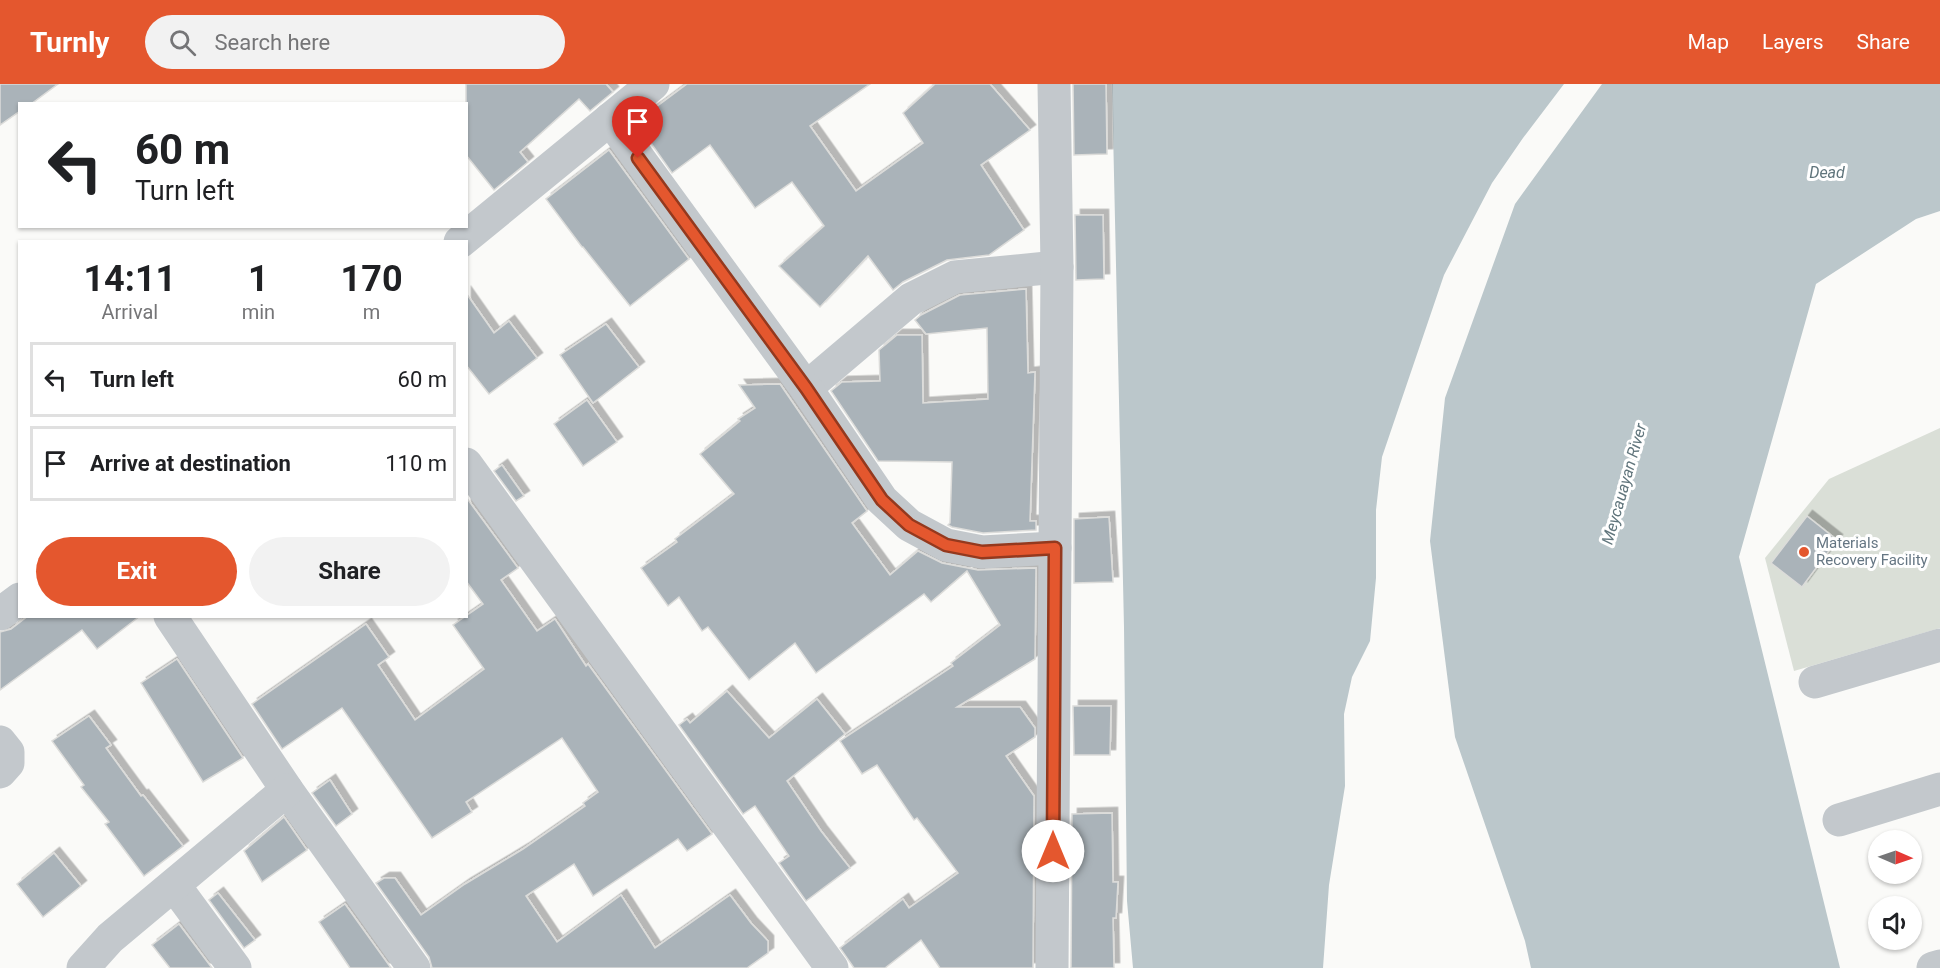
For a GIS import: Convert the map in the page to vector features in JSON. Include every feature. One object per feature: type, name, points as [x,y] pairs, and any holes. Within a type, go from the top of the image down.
[{"type":"street","points":[[462,240],[654,84]]},
{"type":"street","points":[[1052,968],[1057,267],[1054,84]]},
{"type":"street","points":[[610,119],[806,388],[882,500],[909,525],[946,545],[982,552],[1055,548]]},
{"type":"street","points":[[806,388],[911,298],[954,277],[1057,267]]},
{"type":"street","points":[[468,467],[832,968]]},
{"type":"street","points":[[0,614],[18,600]]},
{"type":"street","points":[[171,618],[287,790],[414,968]]},
{"type":"street","points":[[1815,682],[1940,645]]},
{"type":"street","points":[[0,742],[8,752],[8,763],[0,772]]},
{"type":"street","points":[[1839,820],[1940,789]]},
{"type":"street","points":[[89,966],[110,938],[287,790]]},
{"type":"street","points":[[174,885],[235,968]]},
{"type":"street","points":[[1933,968],[1940,966]]},
{"type":"shaded area","points":[[1940,428],[1940,628],[1794,671],[1765,558],[1829,479]]},
{"type":"water","points":[[1112,84],[1564,84],[1492,183],[1444,275],[1382,457],[1376,510],[1376,578],[1370,641],[1352,677],[1344,714],[1345,786],[1329,885],[1323,968],[1133,968],[1127,901],[1124,627]]},
{"type":"water","points":[[1602,84],[1940,84],[1940,211],[1916,219],[1816,284],[1739,557],[1840,968],[1531,968],[1525,941],[1455,737],[1430,541],[1445,398],[1515,204]]},
{"type":"building","points":[[0,84],[58,84],[34,102],[18,102],[18,112],[0,125]]},
{"type":"building","points":[[466,84],[606,84],[613,92],[590,111],[579,99],[520,152],[528,162],[494,190],[468,158],[468,102],[466,102]]},
{"type":"building","points":[[687,84],[870,84],[810,126],[856,191],[923,143],[903,113],[935,84],[990,84],[1030,130],[981,165],[1024,230],[989,255],[947,260],[903,282],[893,290],[868,256],[820,307],[779,266],[824,226],[792,182],[755,208],[710,145],[672,173],[636,122]]},
{"type":"building","points":[[1073,84],[1106,84],[1107,154],[1074,155]]},
{"type":"building","points":[[609,150],[689,259],[630,306],[546,199]]},
{"type":"building","points":[[1075,215],[1103,215],[1104,279],[1076,280]]},
{"type":"building","points":[[1026,289],[1028,373],[1035,372],[1030,521],[1036,521],[1036,530],[983,533],[952,527],[948,525],[950,523],[952,462],[878,461],[831,391],[842,382],[880,381],[879,350],[897,335],[922,335],[923,403],[988,399],[987,328],[926,334],[915,320],[960,295]]},
{"type":"building","points":[[468,296],[494,333],[509,321],[537,358],[489,394],[468,368]]},
{"type":"building","points":[[606,324],[639,367],[593,403],[560,355]]},
{"type":"building","points":[[780,384],[867,511],[852,523],[890,575],[918,551],[942,563],[978,570],[1036,568],[1035,659],[957,707],[1020,707],[1035,728],[1035,737],[1006,756],[1034,796],[1033,968],[940,968],[921,940],[885,968],[854,968],[840,948],[903,899],[909,908],[958,873],[917,818],[914,820],[877,765],[862,774],[840,741],[953,666],[951,663],[1000,625],[967,571],[931,602],[924,594],[816,673],[795,643],[749,680],[708,627],[702,631],[679,597],[668,606],[641,568],[677,542],[675,539],[734,494],[700,454],[740,421],[738,419],[755,408],[739,385]]},
{"type":"building","points":[[587,400],[617,442],[583,466],[554,424]]},
{"type":"building","points":[[502,465],[524,496],[516,501],[494,471]]},
{"type":"building","points":[[468,500],[518,568],[501,580],[537,631],[555,619],[586,666],[588,664],[712,834],[687,851],[678,839],[593,896],[574,864],[526,896],[557,942],[621,895],[655,948],[730,895],[768,941],[768,953],[747,968],[432,968],[429,957],[376,883],[384,878],[395,878],[421,915],[585,806],[583,803],[598,792],[562,738],[466,802],[472,812],[432,838],[342,708],[282,749],[252,704],[366,624],[389,657],[378,665],[415,720],[484,669],[453,625],[463,618],[468,618],[468,614],[483,604],[468,584]]},
{"type":"building","name":"Materials Recovery Facility","points":[[1807,516],[1837,540],[1802,587],[1771,563]]},
{"type":"building","points":[[1109,517],[1113,582],[1074,583],[1074,519]]},
{"type":"building","points":[[25,618],[137,618],[97,649],[82,630],[0,690],[0,632],[11,629]]},
{"type":"building","points":[[177,659],[243,758],[203,782],[141,683]]},
{"type":"building","points":[[727,691],[769,738],[817,699],[845,734],[787,781],[850,868],[806,901],[779,863],[789,856],[755,806],[743,814],[679,725],[687,719],[690,723]]},
{"type":"building","points":[[1073,706],[1111,706],[1110,755],[1074,755]]},
{"type":"building","points":[[89,716],[111,745],[106,748],[141,796],[143,795],[183,846],[144,876],[105,824],[109,822],[81,787],[84,785],[52,741]]},
{"type":"building","points":[[330,780],[352,814],[336,826],[312,793]]},
{"type":"building","points":[[1112,813],[1113,882],[1118,882],[1116,918],[1113,918],[1114,968],[1071,968],[1072,814]]},
{"type":"building","points":[[284,817],[307,850],[262,882],[244,851]]},
{"type":"building","points":[[54,853],[81,886],[43,917],[17,884]]},
{"type":"building","points":[[218,893],[255,940],[244,948],[209,900]]},
{"type":"building","points":[[345,904],[391,968],[350,968],[319,922]]},
{"type":"building","points":[[179,924],[212,968],[170,968],[152,945]]},
{"type":"place","name":"Materials Recovery Facility","points":[[1804,552]]},
{"type":"route","points":[[638,158],[806,388],[882,500],[909,525],[946,545],[982,552],[1055,548],[1053,851]]},
{"type":"water label","name":"Dead","points":[[1827,172]]},
{"type":"water label","name":"Meycauayan River","points":[[1624,484]]}]
